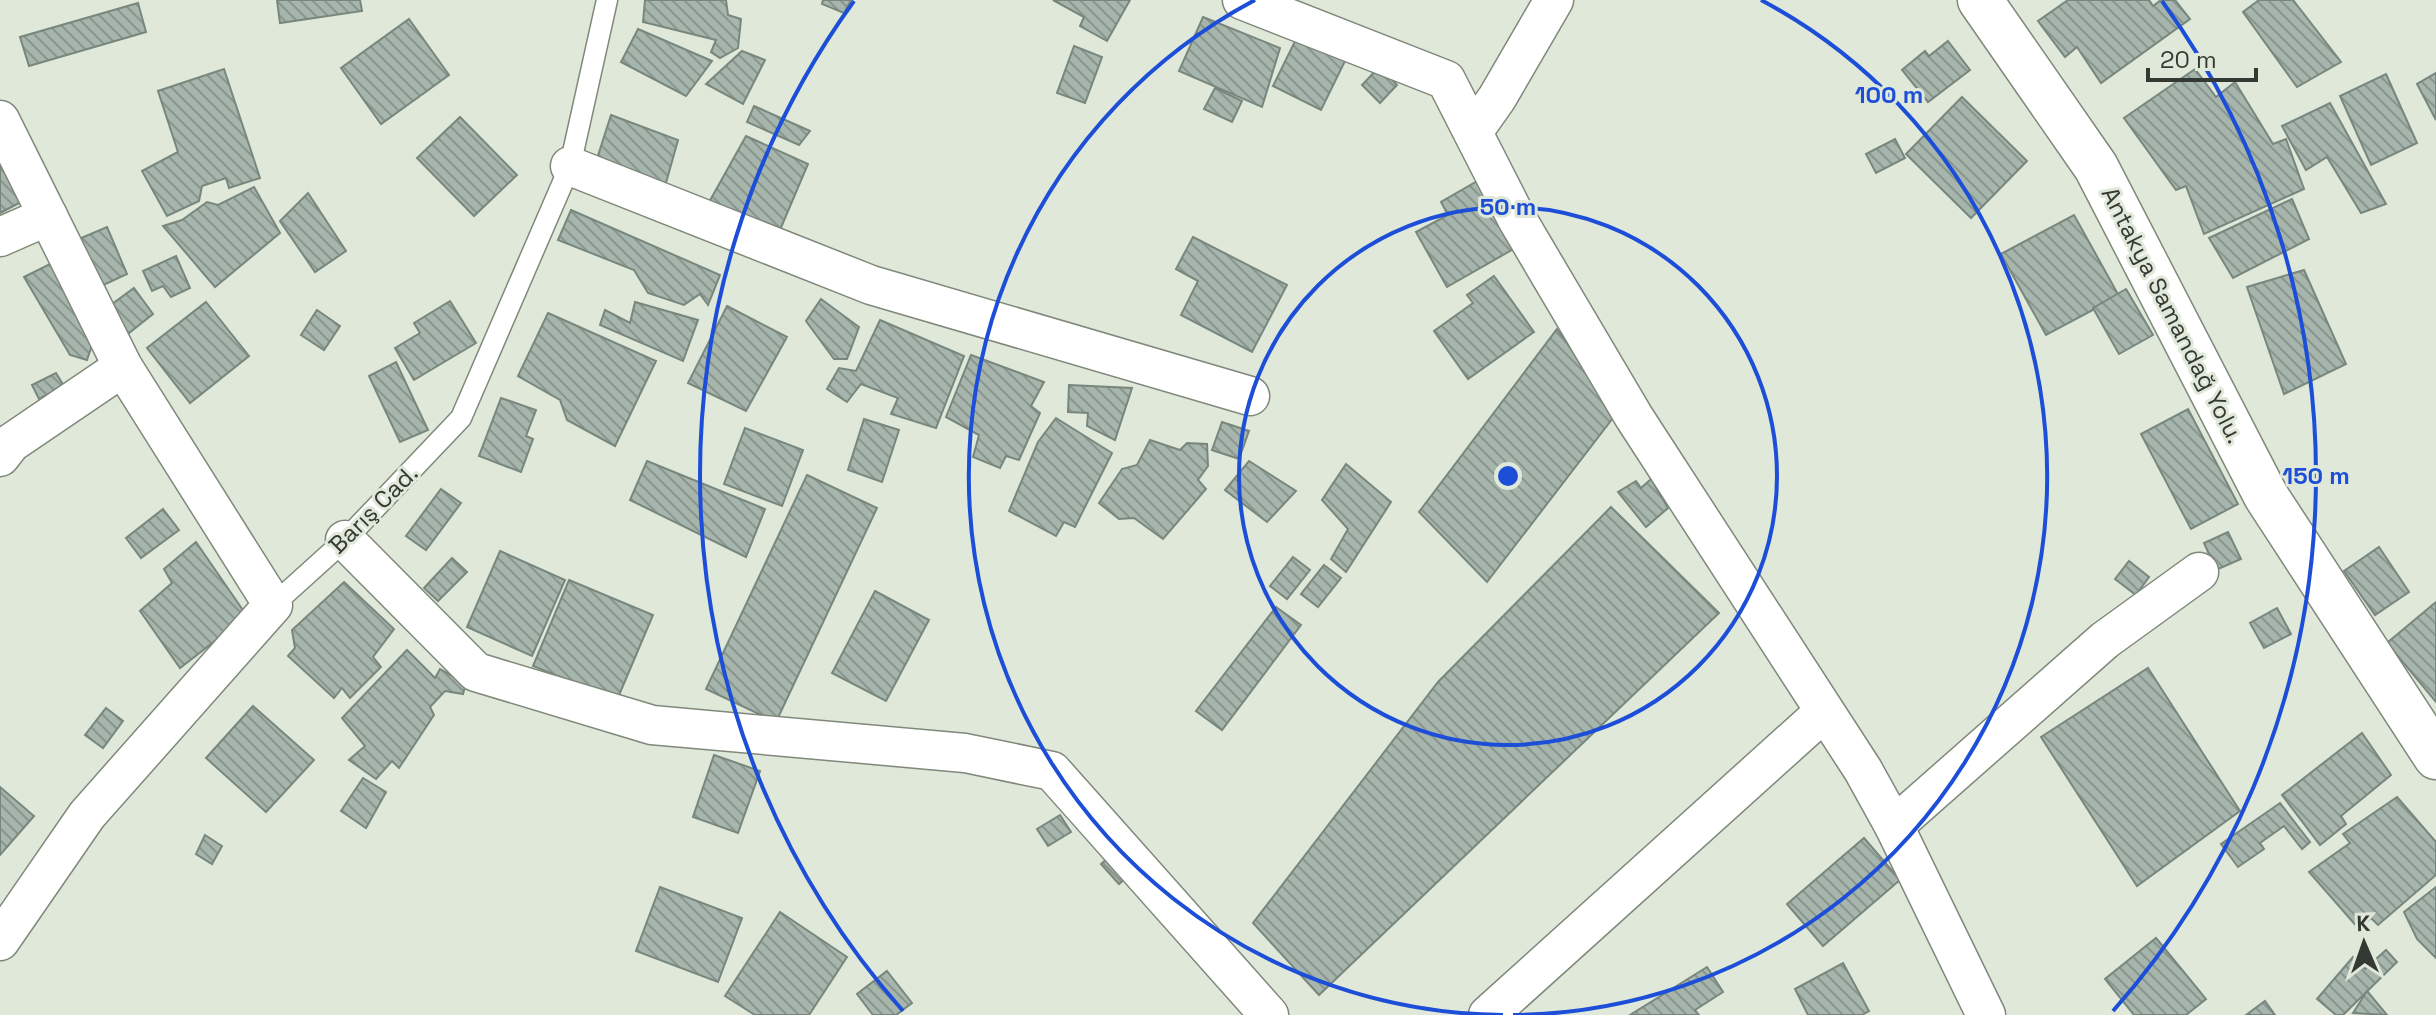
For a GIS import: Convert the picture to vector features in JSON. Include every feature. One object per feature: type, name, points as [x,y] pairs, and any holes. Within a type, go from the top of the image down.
[{"type":"street","points":[[1242,0],[1446,80],[1517,219],[1634,417],[1863,770],[1894,826],[1986,1015]]},
{"type":"street","points":[[1473,132],[1497,98],[1554,0]]},
{"type":"street","name":"Antakya Samandağ Yolu.","points":[[1989,3],[2096,167],[2266,496],[2436,757]]},
{"type":"street","points":[[0,120],[123,367],[273,605]]},
{"type":"street","points":[[570,166],[871,285],[1250,396]]},
{"type":"street","points":[[0,237],[48,216]]},
{"type":"street","points":[[0,457],[11,443],[123,367]]},
{"type":"street","points":[[345,540],[476,672],[652,725],[965,753],[1052,771],[1269,1015]]},
{"type":"street","points":[[1894,826],[2105,640],[2199,572]]},
{"type":"street","name":"Barış Cad.","points":[[0,941],[87,815],[273,605]]},
{"type":"street","points":[[1488,1015],[1824,712]]},
{"type":"lane","name":"Barış Cad.","points":[[273,605],[345,540],[461,418],[570,166],[607,0]]},
{"type":"building","points":[[277,0],[360,0],[362,11],[280,23]]},
{"type":"building","points":[[645,0],[726,0],[728,15],[741,19],[738,48],[720,58],[711,52],[716,40],[643,22]]},
{"type":"building","points":[[823,0],[851,0],[844,13],[822,4]]},
{"type":"building","points":[[1053,0],[1130,0],[1107,41],[1080,26],[1084,17]]},
{"type":"building","points":[[2068,0],[2149,0],[2153,6],[2161,0],[2175,0],[2190,19],[2101,83],[2077,47],[2065,57],[2038,21]]},
{"type":"building","points":[[2259,0],[2293,0],[2341,62],[2297,87],[2243,12]]},
{"type":"building","points":[[138,3],[146,32],[29,66],[20,37]]},
{"type":"building","points":[[1203,17],[1280,48],[1262,107],[1179,71]]},
{"type":"building","points":[[409,19],[449,75],[381,124],[341,68]]},
{"type":"building","points":[[638,29],[712,61],[686,96],[621,62]]},
{"type":"building","points":[[1299,33],[1347,57],[1321,110],[1273,86]]},
{"type":"building","points":[[1948,41],[1970,70],[1928,102],[1902,70],[1925,51],[1929,56]]},
{"type":"building","points":[[1074,46],[1102,57],[1085,103],[1057,93]]},
{"type":"building","points":[[742,51],[765,60],[743,104],[706,84]]},
{"type":"building","points":[[1380,66],[1397,85],[1380,103],[1362,85]]},
{"type":"building","points":[[224,69],[260,178],[229,188],[226,178],[202,186],[199,201],[167,216],[142,171],[178,152],[158,91]]},
{"type":"building","points":[[2195,69],[2216,97],[2235,82],[2273,144],[2286,139],[2304,189],[2204,234],[2186,186],[2176,190],[2124,118]]},
{"type":"building","points":[[2436,73],[2436,120],[2417,84]]},
{"type":"building","points":[[2386,74],[2417,143],[2371,165],[2340,96]]},
{"type":"building","points":[[1215,88],[1242,101],[1232,122],[1204,109]]},
{"type":"building","points":[[1962,97],[2027,161],[1971,218],[1906,154]]},
{"type":"building","points":[[2330,103],[2386,204],[2361,213],[2327,157],[2306,170],[2282,126]]},
{"type":"building","points":[[754,106],[810,131],[799,145],[747,122]]},
{"type":"building","points":[[611,115],[678,140],[664,190],[595,165]]},
{"type":"building","points":[[460,117],[517,175],[474,216],[417,158]]},
{"type":"building","points":[[746,136],[808,164],[780,230],[708,204]]},
{"type":"building","points":[[1895,139],[1905,158],[1876,173],[1866,154]]},
{"type":"building","points":[[0,154],[23,201],[0,213]]},
{"type":"building","points":[[1479,180],[1517,247],[1447,287],[1416,232],[1448,215],[1441,202]]},
{"type":"building","points":[[254,187],[280,233],[215,287],[163,226],[182,220],[207,202],[218,205]]},
{"type":"building","points":[[308,193],[346,251],[315,272],[280,221]]},
{"type":"building","points":[[2292,199],[2309,239],[2233,278],[2209,238]]},
{"type":"building","points":[[571,210],[720,275],[708,305],[700,294],[684,305],[648,293],[634,270],[558,240]]},
{"type":"building","points":[[2074,215],[2119,296],[2046,335],[2001,254]]},
{"type":"building","points":[[107,227],[127,274],[95,289],[74,241]]},
{"type":"building","points":[[1193,237],[1287,285],[1252,352],[1181,315],[1198,281],[1176,269]]},
{"type":"building","points":[[176,256],[190,288],[171,297],[163,286],[152,291],[143,271]]},
{"type":"building","points":[[52,263],[93,342],[87,360],[70,355],[24,277]]},
{"type":"building","points":[[2304,270],[2346,364],[2284,394],[2247,287]]},
{"type":"building","points":[[1494,276],[1534,332],[1468,379],[1434,331],[1473,303],[1467,295]]},
{"type":"building","points":[[134,288],[153,314],[124,337],[104,310]]},
{"type":"building","points":[[2126,289],[2153,335],[2119,354],[2093,308]]},
{"type":"building","points":[[821,299],[859,327],[847,359],[834,359],[806,321]]},
{"type":"building","points":[[450,301],[476,343],[414,380],[395,348],[420,333],[414,323]]},
{"type":"building","points":[[206,302],[249,356],[190,403],[147,348]]},
{"type":"building","points":[[635,302],[698,320],[683,361],[600,325],[605,310],[630,323]]},
{"type":"building","points":[[727,306],[787,337],[746,411],[688,383]]},
{"type":"building","points":[[317,310],[340,326],[324,350],[301,335]]},
{"type":"building","points":[[548,313],[656,361],[615,446],[567,420],[560,400],[518,376]]},
{"type":"building","points":[[880,320],[964,356],[936,428],[891,414],[898,398],[861,384],[847,402],[827,389],[839,368],[856,371]]},
{"type":"building","points":[[1557,329],[1616,414],[1487,582],[1419,512]]},
{"type":"building","points":[[971,355],[1044,382],[1031,406],[1040,413],[1019,460],[1006,456],[1000,468],[973,457],[979,435],[946,417]]},
{"type":"building","points":[[396,362],[428,430],[400,442],[369,376]]},
{"type":"building","points":[[56,373],[64,386],[39,399],[32,385]]},
{"type":"building","points":[[1069,385],[1132,388],[1115,440],[1087,426],[1088,413],[1068,412]]},
{"type":"building","points":[[501,398],[536,410],[526,436],[533,439],[521,472],[479,456]]},
{"type":"building","points":[[2188,409],[2238,504],[2191,529],[2141,434]]},
{"type":"building","points":[[1056,418],[1112,453],[1075,527],[1064,522],[1056,536],[1009,511],[1038,442]]},
{"type":"building","points":[[864,419],[899,430],[882,482],[848,470]]},
{"type":"building","points":[[1222,422],[1249,431],[1239,459],[1212,450]]},
{"type":"building","points":[[745,428],[803,450],[782,506],[724,484]]},
{"type":"building","points":[[1150,440],[1180,450],[1187,443],[1207,444],[1208,466],[1198,480],[1206,489],[1163,539],[1134,518],[1119,519],[1099,503],[1122,469],[1137,465]]},
{"type":"building","points":[[647,461],[765,509],[746,557],[630,500]]},
{"type":"building","points":[[1249,461],[1296,491],[1267,522],[1225,490]]},
{"type":"building","points":[[1346,464],[1391,502],[1346,572],[1331,559],[1348,529],[1322,500]]},
{"type":"building","points":[[807,475],[877,508],[776,722],[706,689]]},
{"type":"building","points":[[1651,479],[1668,508],[1646,527],[1618,492],[1636,481],[1641,488]]},
{"type":"building","points":[[441,489],[461,503],[426,550],[406,536]]},
{"type":"building","points":[[1611,507],[1719,613],[1319,995],[1253,923],[1438,682]]},
{"type":"building","points":[[163,509],[179,530],[141,558],[126,538]]},
{"type":"building","points":[[2228,532],[2241,559],[2216,570],[2204,543]]},
{"type":"building","points":[[196,542],[247,616],[180,668],[140,611],[172,583],[164,569]]},
{"type":"building","points":[[2379,547],[2409,592],[2375,615],[2344,571]]},
{"type":"building","points":[[500,551],[565,580],[532,656],[467,627]]},
{"type":"building","points":[[1293,557],[1310,570],[1287,599],[1270,586]]},
{"type":"building","points":[[452,558],[467,572],[438,601],[424,588]]},
{"type":"building","points":[[2129,561],[2149,577],[2136,595],[2115,579]]},
{"type":"building","points":[[1324,565],[1341,578],[1318,607],[1301,594]]},
{"type":"building","points":[[569,580],[653,615],[617,700],[533,666]]},
{"type":"building","points":[[344,582],[394,629],[373,657],[381,667],[350,698],[342,688],[334,698],[288,656],[295,648],[292,630]]},
{"type":"building","points":[[875,591],[929,620],[886,701],[832,673]]},
{"type":"building","points":[[2436,602],[2436,702],[2387,643]]},
{"type":"building","points":[[1276,607],[1301,625],[1222,730],[1196,711]]},
{"type":"building","points":[[2277,608],[2291,634],[2264,648],[2250,623]]},
{"type":"building","points":[[407,650],[435,678],[440,669],[466,683],[463,694],[445,691],[430,707],[434,715],[399,768],[392,761],[376,779],[349,760],[365,746],[342,718]]},
{"type":"building","points":[[2148,668],[2240,811],[2137,886],[2041,737]]},
{"type":"building","points":[[253,706],[314,760],[266,812],[206,758]]},
{"type":"building","points":[[106,708],[123,721],[103,748],[85,735]]},
{"type":"building","points":[[2362,733],[2391,775],[2341,816],[2346,824],[2320,845],[2282,795]]},
{"type":"building","points":[[714,755],[760,771],[738,833],[693,817]]},
{"type":"building","points":[[363,778],[386,792],[366,828],[341,811]]},
{"type":"building","points":[[0,787],[34,816],[0,855]]},
{"type":"building","points":[[2397,797],[2436,842],[2436,875],[2378,925],[2371,918],[2359,929],[2309,872],[2350,843],[2343,834]]},
{"type":"building","points":[[2280,803],[2310,842],[2302,849],[2284,826],[2260,843],[2264,849],[2238,867],[2221,844]]},
{"type":"building","points":[[1060,815],[1071,832],[1048,846],[1037,829]]},
{"type":"building","points":[[205,835],[222,846],[212,864],[196,854]]},
{"type":"building","points":[[1864,838],[1900,880],[1823,946],[1787,904]]},
{"type":"building","points":[[1126,842],[1144,862],[1119,884],[1101,864]]},
{"type":"building","points":[[660,887],[742,918],[718,982],[636,951]]},
{"type":"building","points":[[2436,887],[2436,958],[2417,939],[2404,912]]},
{"type":"building","points":[[780,912],[847,957],[809,1015],[755,1015],[725,996]]},
{"type":"building","points":[[2156,938],[2206,999],[2186,1015],[2134,1015],[2105,979]]},
{"type":"building","points":[[2386,950],[2397,962],[2343,1015],[2336,1015],[2317,999],[2353,957],[2365,969]]},
{"type":"building","points":[[1843,963],[1869,1011],[1862,1015],[1808,1015],[1795,989]]},
{"type":"building","points":[[1707,967],[1723,992],[1695,1010],[1699,1015],[1630,1015]]},
{"type":"building","points":[[887,971],[912,1003],[896,1015],[873,1015],[857,994]]},
{"type":"building","points":[[2367,991],[2387,1015],[2353,1013]]},
{"type":"building","points":[[2265,1001],[2275,1015],[2246,1015]]}]
